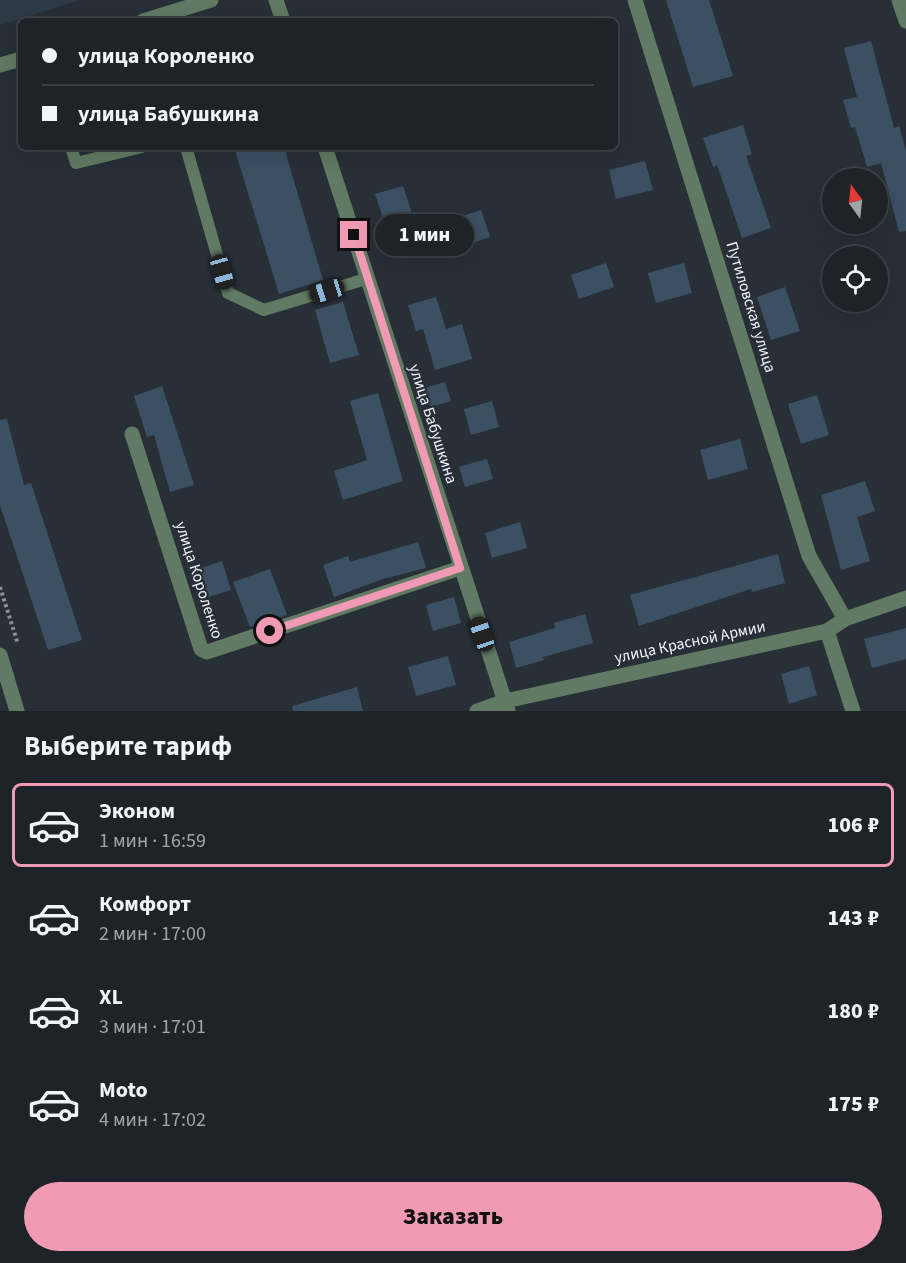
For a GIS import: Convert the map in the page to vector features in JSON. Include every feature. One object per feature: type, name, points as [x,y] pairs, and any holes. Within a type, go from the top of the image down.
[{"type":"street","points":[[153,18],[211,0]]},
{"type":"street","points":[[276,0],[282,18]]},
{"type":"street","name":"Путиловская улица","points":[[635,0],[808,556],[845,619]]},
{"type":"street","points":[[899,0],[906,21]]},
{"type":"street","points":[[0,65],[18,60]]},
{"type":"street","name":"улица Бабушкина","points":[[326,150],[369,278],[460,568],[507,706]]},
{"type":"street","name":"улица Короленко","points":[[132,434],[201,649],[207,652],[460,568]]},
{"type":"street","name":"улица Красной Армии","points":[[477,711],[507,706],[827,631],[845,619],[906,598]]},
{"type":"street","points":[[827,631],[853,711]]},
{"type":"street","points":[[0,655],[17,711]]},
{"type":"lane","points":[[72,150],[76,163],[130,150]]},
{"type":"lane","points":[[187,150],[228,293],[264,310],[369,278]]},
{"type":"shaded area","points":[[0,0],[80,0],[18,18],[0,25]]},
{"type":"building","points":[[666,0],[709,0],[733,76],[693,87]]},
{"type":"building","points":[[871,41],[894,128],[899,126],[906,151],[906,231],[899,232],[888,190],[888,168],[882,168],[881,163],[867,167],[855,127],[851,128],[843,100],[857,97],[844,48]]},
{"type":"building","points":[[743,125],[752,154],[746,156],[771,228],[742,238],[717,165],[713,167],[703,138]]},
{"type":"building","points":[[235,150],[285,150],[323,280],[279,294]]},
{"type":"building","points":[[645,161],[653,190],[616,199],[609,170]]},
{"type":"building","points":[[403,186],[413,216],[385,224],[375,194]]},
{"type":"building","points":[[481,210],[490,237],[454,249],[445,222]]},
{"type":"building","points":[[606,263],[614,287],[579,299],[571,275]]},
{"type":"building","points":[[684,263],[692,293],[656,303],[648,273]]},
{"type":"building","points":[[785,287],[800,331],[771,340],[757,297]]},
{"type":"building","points":[[436,297],[446,329],[462,324],[472,359],[435,370],[423,329],[416,331],[408,305]]},
{"type":"building","points":[[343,302],[359,355],[330,363],[315,310]]},
{"type":"building","points":[[445,382],[451,401],[431,407],[425,388]]},
{"type":"building","points":[[162,386],[194,485],[170,492],[154,435],[147,437],[134,396]]},
{"type":"building","points":[[378,393],[403,481],[343,500],[334,471],[367,460],[350,401]]},
{"type":"building","points":[[817,395],[829,435],[801,444],[788,404]]},
{"type":"building","points":[[492,401],[499,427],[471,435],[464,409]]},
{"type":"building","points":[[7,419],[24,485],[31,483],[82,640],[48,650],[0,505],[0,420]]},
{"type":"building","points":[[740,439],[748,469],[708,480],[700,450]]},
{"type":"building","points":[[487,459],[493,479],[465,487],[459,467]]},
{"type":"building","points":[[865,481],[875,511],[857,517],[870,561],[841,570],[821,495]]},
{"type":"building","points":[[520,522],[527,548],[492,558],[485,533]]},
{"type":"building","points":[[418,542],[426,568],[383,579],[334,597],[323,565],[348,556],[350,562]]},
{"type":"building","points":[[778,554],[785,583],[752,592],[751,589],[639,626],[630,595]]},
{"type":"building","points":[[222,561],[231,590],[199,600],[190,572]]},
{"type":"building","points":[[270,569],[287,615],[250,627],[233,582]]},
{"type":"building","points":[[454,597],[461,623],[433,631],[426,605]]},
{"type":"building","points":[[585,614],[593,643],[543,657],[544,660],[516,668],[509,642],[555,628],[554,623]]},
{"type":"building","points":[[906,628],[906,659],[872,668],[864,639]]},
{"type":"building","points":[[448,656],[456,685],[416,696],[408,667]]},
{"type":"building","points":[[809,666],[817,695],[789,704],[781,674]]},
{"type":"building","points":[[357,687],[363,711],[293,711],[292,706]]},
{"type":"route","points":[[270,631],[460,568],[354,235]]}]
